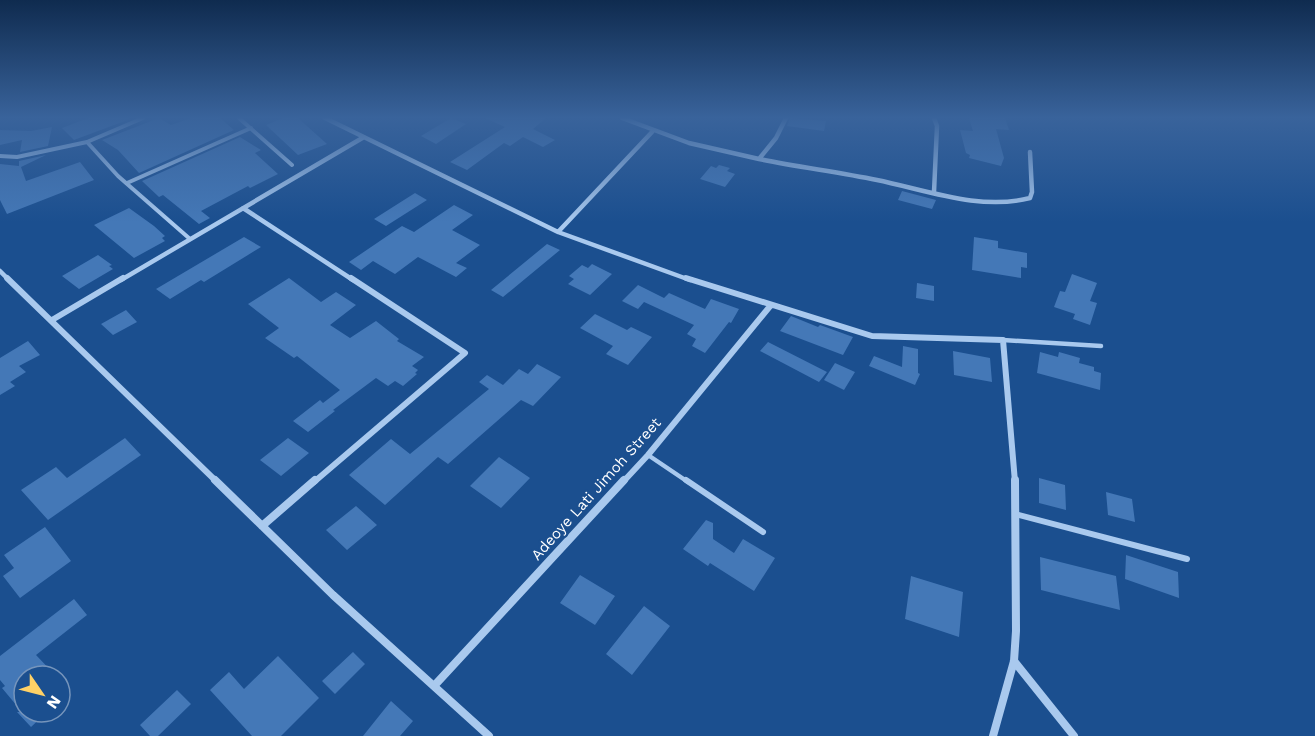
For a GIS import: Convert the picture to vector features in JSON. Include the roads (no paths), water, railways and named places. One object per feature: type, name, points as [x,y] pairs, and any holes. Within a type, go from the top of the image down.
[{"type":"street","points":[[52,320],[337,152]]},
{"type":"street","points":[[395,152],[558,232],[707,286],[872,336],[1003,340],[1014,460],[1014,661],[993,736]]},
{"type":"street","points":[[558,232],[633,152]]},
{"type":"street","points":[[723,152],[934,192],[996,202],[1019,203],[1030,198],[1032,192],[1030,152]]},
{"type":"street","points":[[759,159],[764,152]]},
{"type":"street","points":[[934,192],[936,152]]},
{"type":"street","points":[[243,208],[465,353],[262,526]]},
{"type":"street","points":[[0,271],[333,595],[489,736]]},
{"type":"street","name":"Adeoye Lati Jimoh Street","points":[[434,686],[648,455],[771,305]]},
{"type":"street","points":[[1014,661],[1074,736]]},
{"type":"lane","points":[[0,156],[17,157],[39,152]]},
{"type":"lane","points":[[97,152],[127,183],[190,239]]},
{"type":"lane","points":[[127,183],[196,152]]},
{"type":"lane","points":[[278,152],[292,165]]},
{"type":"lane","points":[[1003,340],[1101,346]]},
{"type":"lane","points":[[648,455],[763,532]]},
{"type":"lane","points":[[1015,514],[1187,559]]}]
